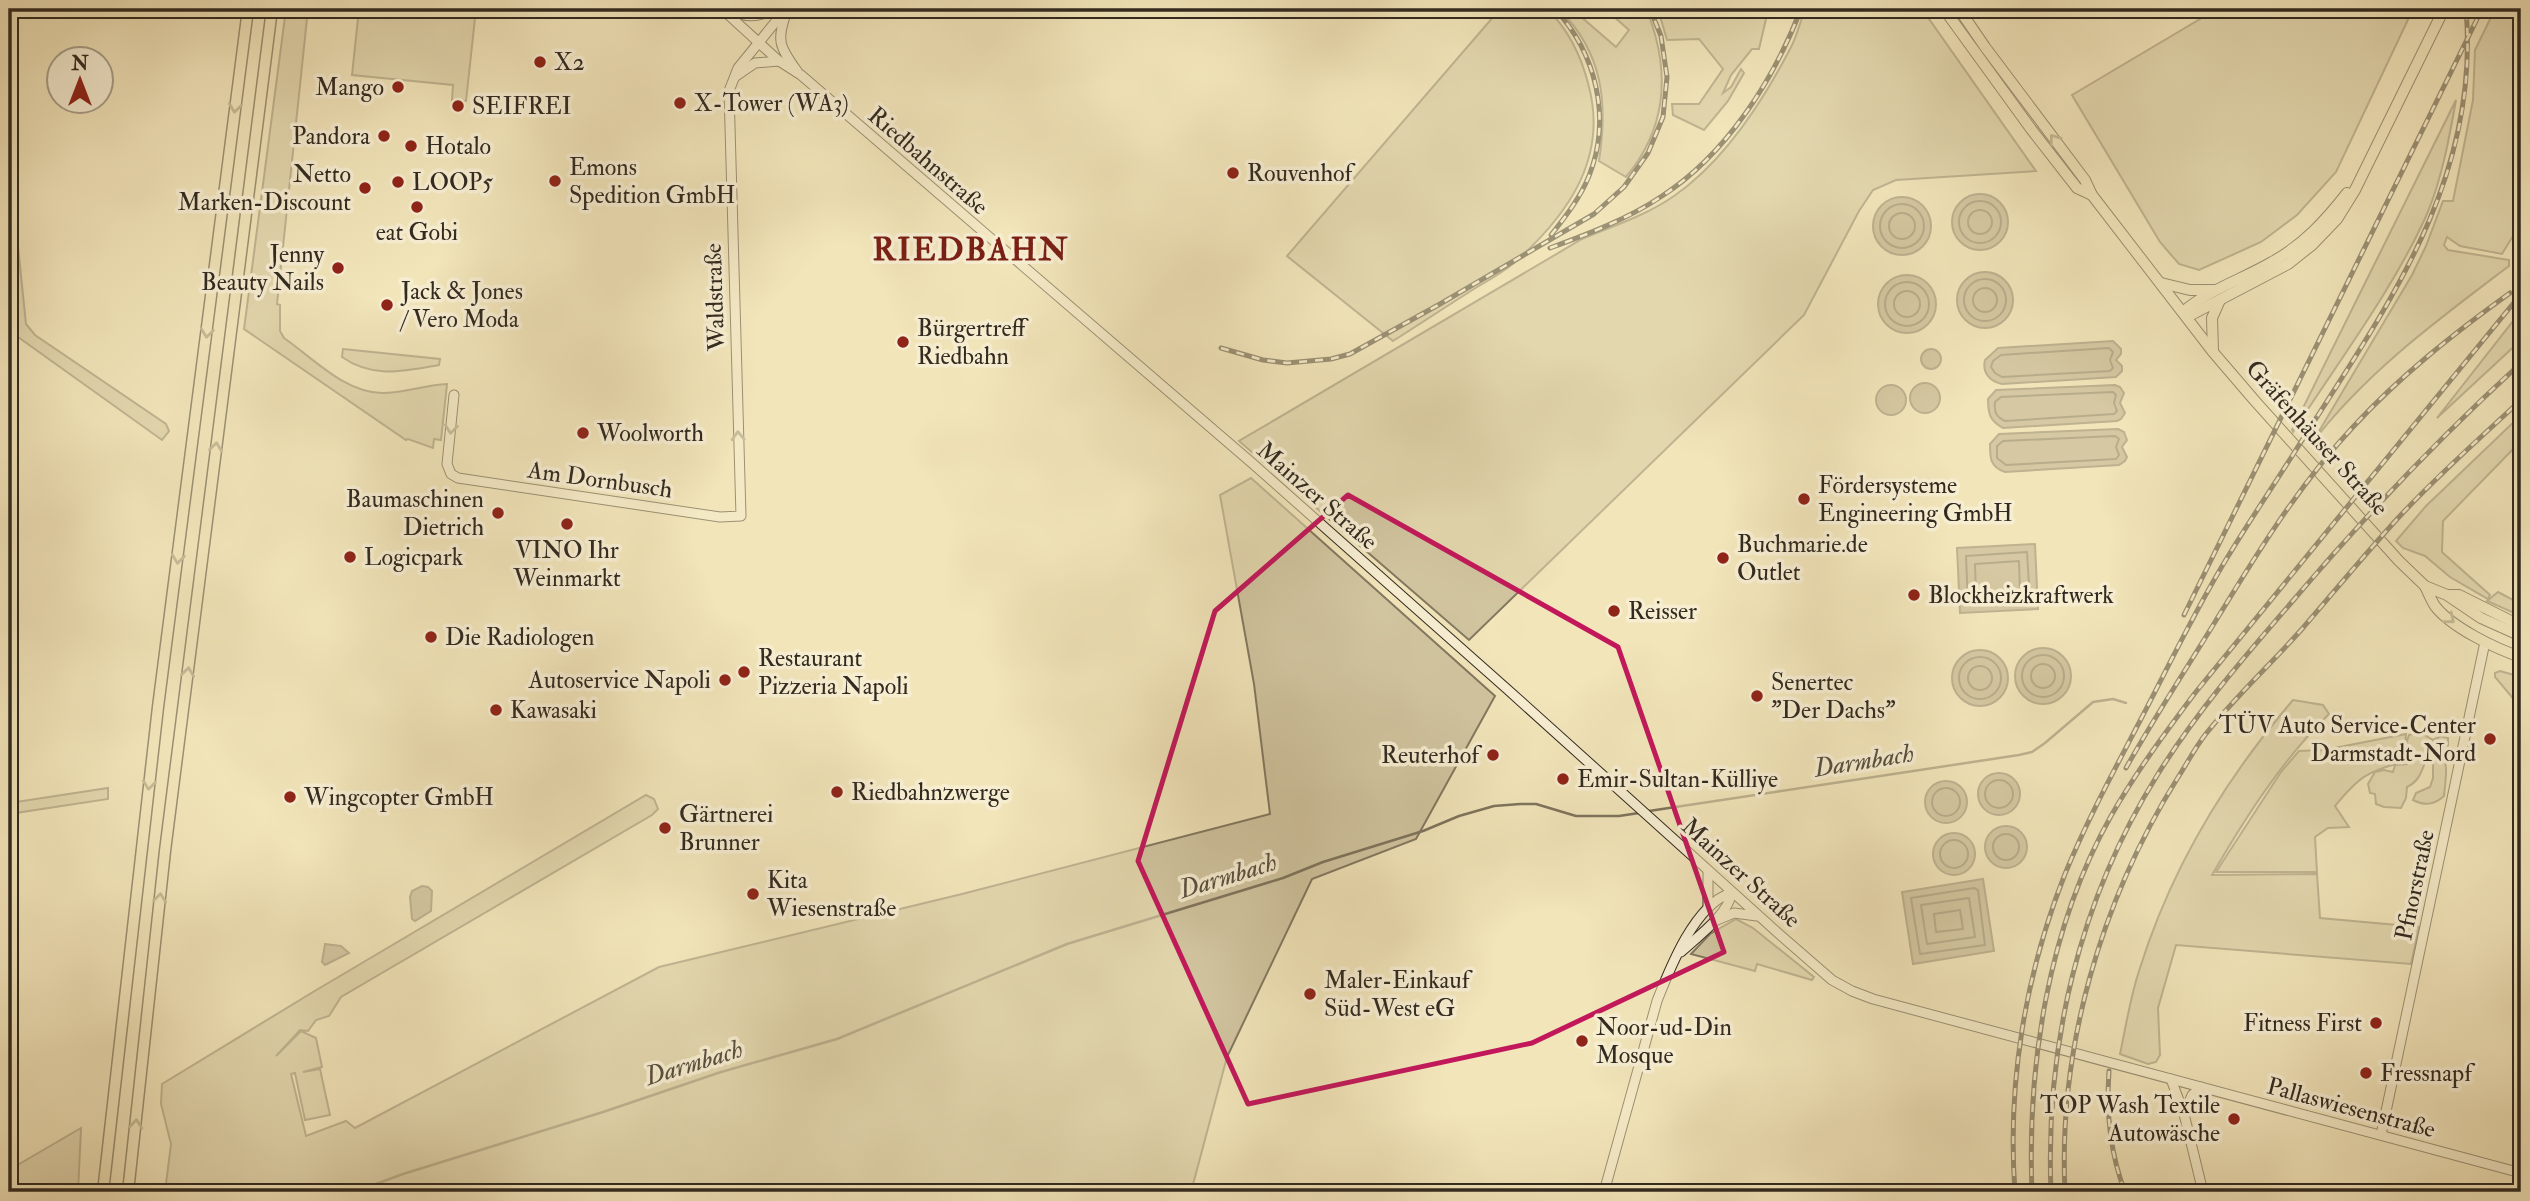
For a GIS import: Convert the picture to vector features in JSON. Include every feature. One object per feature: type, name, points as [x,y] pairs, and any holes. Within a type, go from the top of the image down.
[{"type":"highway","points":[[103,1192],[159,707],[248,9]]},
{"type":"highway","points":[[128,1192],[165,851],[272,9]]},
{"type":"main road","name":"Riedbahnstraße","points":[[722,9],[757,43],[800,75],[1238,452]]},
{"type":"main road","points":[[729,9],[752,16],[775,9]]},
{"type":"main road","name":"Waldstraße","points":[[741,516],[729,105],[733,77],[757,43],[787,9]]},
{"type":"main road","points":[[787,9],[780,31],[780,44],[800,75]]},
{"type":"main road","points":[[1944,9],[2077,188],[2092,195]]},
{"type":"main road","points":[[1959,9],[2085,180],[2092,195]]},
{"type":"main road","points":[[2185,315],[2298,246],[2324,222],[2364,172],[2444,9]]},
{"type":"main road","points":[[733,77],[755,64],[779,61]]},
{"type":"main road","name":"Gräfenhäuser Straße","points":[[2092,195],[2213,352],[2350,508],[2425,586],[2435,606],[2461,628],[2519,657]]},
{"type":"main road","points":[[2161,283],[2219,295]]},
{"type":"main road","points":[[2213,352],[2212,318],[2219,295]]},
{"type":"main road","name":"Am Dornbusch","points":[[454,395],[447,457],[450,472],[454,476],[468,481],[708,515],[741,516]]},
{"type":"main road","name":"Mainzer Straße","points":[[1238,452],[1832,980],[1852,991],[2171,1079]]},
{"type":"main road","name":"Gräfenhäuser Straße","points":[[2425,586],[2447,595],[2492,623],[2521,636]]},
{"type":"main road","points":[[2447,595],[2459,595],[2521,626]]},
{"type":"main road","points":[[2485,642],[2492,623]]},
{"type":"main road","name":"Pfnorstraße","points":[[2381,1136],[2485,642]]},
{"type":"main road","points":[[1707,910],[1710,887],[1708,871]]},
{"type":"main road","points":[[1604,1192],[1657,1001],[1686,937],[1720,897],[1731,893]]},
{"type":"main road","points":[[1677,955],[1713,922],[1728,904],[1731,893]]},
{"type":"main road","points":[[1713,922],[1734,913],[1759,917]]},
{"type":"main road","points":[[2171,1079],[2184,1114],[2203,1192]]},
{"type":"main road","name":"Pallaswiesenstraße","points":[[2171,1079],[2521,1173]]},
{"type":"main road","points":[[2184,1114],[2192,1094],[2201,1087]]},
{"type":"highlighted area","points":[[1348,495],[1618,647],[1724,952],[1532,1043],[1248,1104],[1138,861],[1215,611]]},
{"type":"shaded area","points":[[286,9],[308,9],[277,304],[280,305],[280,331],[284,338],[330,373],[355,387],[390,393],[447,384],[441,440],[434,439],[433,448],[406,440],[244,329]]},
{"type":"shaded area","points":[[359,9],[476,9],[466,101],[452,100],[453,85],[352,75]]},
{"type":"shaded area","points":[[1500,9],[1547,9],[1568,35],[1589,87],[1593,139],[1587,163],[1566,206],[1514,263],[1393,341],[1287,256]]},
{"type":"shaded area","points":[[1559,9],[1572,9],[1616,47],[1629,30],[1605,9],[1646,9],[1648,13],[1660,56],[1661,98],[1650,139],[1626,177],[1599,161],[1603,119],[1599,79],[1585,43]]},
{"type":"shaded area","points":[[1658,9],[1772,9],[1766,19],[1759,49],[1752,49],[1731,75],[1723,93],[1731,87],[1741,69],[1744,73],[1728,101],[1704,130],[1673,115],[1672,104],[1699,104],[1723,69],[1699,39],[1667,40]]},
{"type":"shaded area","points":[[1805,9],[1922,9],[2036,171],[1896,180],[1873,190],[1859,211],[1804,315],[1469,640],[1239,441],[1582,239],[1641,215],[1674,196],[1709,166],[1740,129],[1779,69]]},
{"type":"shaded area","points":[[2217,9],[2413,9],[2336,172],[2297,215],[2261,242],[2199,270],[2179,264],[2160,242],[2072,95]]},
{"type":"shaded area","points":[[2495,9],[2521,9],[2521,223],[2502,254],[2460,246],[2447,237],[2444,245],[2448,250],[2509,260],[2509,266],[2404,348],[2356,393],[2312,443],[2412,275],[2443,201],[2453,201],[2473,100],[2475,50]]},
{"type":"shaded area","points":[[2456,100],[2448,144],[2427,214],[2382,298],[2293,432],[2292,430]]},
{"type":"shaded area","points":[[10,219],[17,237],[26,324],[35,335],[166,424],[169,431],[162,440],[18,337],[9,239]]},
{"type":"shaded area","points":[[2521,311],[2521,340],[2437,418]]},
{"type":"shaded area","points":[[343,349],[440,359],[439,365],[401,371],[377,371],[342,357]]},
{"type":"shaded area","points":[[2521,415],[2521,441],[2443,521],[2442,552],[2490,595],[2488,599],[2450,577],[2425,556],[2403,548],[2396,541],[2426,506]]},
{"type":"shaded area","points":[[1251,478],[1495,696],[1416,839],[1312,879],[1227,1057],[1191,1192],[165,1192],[171,1144],[161,1104],[162,1084],[646,795],[654,799],[658,809],[652,815],[341,997],[329,1016],[316,1020],[308,1031],[300,1030],[276,1056],[301,1031],[316,1038],[322,1067],[303,1072],[320,1069],[330,1115],[305,1120],[295,1073],[291,1074],[306,1136],[346,1121],[355,1128],[659,967],[962,894],[1270,814],[1254,684],[1220,495]]},
{"type":"shaded area","points":[[2498,592],[2521,604],[2521,616],[2487,601]]},
{"type":"shaded area","points":[[2500,671],[2521,677],[2521,708],[2495,677],[2495,673]]},
{"type":"shaded area","points":[[2293,700],[2323,705],[2329,714],[2265,790],[2212,875],[2317,874],[2320,918],[2419,927],[2411,964],[2176,945],[2158,1008],[2160,1055],[2156,1062],[2148,1064],[2120,1054],[2139,971],[2183,862],[2223,794],[2268,730]]},
{"type":"shaded area","points":[[2420,732],[2433,740],[2441,736],[2448,738],[2448,750],[2442,754],[2446,774],[2444,796],[2440,799],[2429,804],[2413,800],[2416,793],[2430,787],[2433,778],[2433,760],[2427,757],[2418,778],[2407,787],[2401,808],[2376,804],[2375,794],[2370,793],[2368,784],[2375,772],[2393,772],[2395,765],[2407,764],[2404,751],[2403,762],[2380,769],[2364,777],[2335,806],[2349,827],[2328,828],[2315,837],[2317,872],[2216,872],[2281,772],[2299,751],[2324,750],[2406,734],[2405,747],[2409,735]]},
{"type":"shaded area","points":[[108,788],[108,799],[9,814],[9,803]]},
{"type":"shaded area","points":[[1736,919],[1753,928],[1814,977],[1812,980],[1757,964],[1755,971],[1691,954],[1710,934]]},
{"type":"shaded area","points":[[81,1128],[78,1192],[9,1192],[9,1170]]},
{"type":"water","points":[[1975,194],[1985,194],[2000,202],[2006,211],[2006,233],[2000,242],[1985,250],[1975,250],[1957,238],[1952,227],[1952,217],[1964,199]]},
{"type":"water","points":[[1902,197],[1913,199],[1926,210],[1931,226],[1929,237],[1918,250],[1902,255],[1891,253],[1878,242],[1873,226],[1875,215],[1886,202]]},
{"type":"water","points":[[1980,272],[1990,272],[2005,280],[2011,289],[2011,311],[2005,320],[1990,328],[1980,328],[1962,316],[1957,305],[1957,295],[1969,277]]},
{"type":"water","points":[[1907,275],[1923,280],[1931,288],[1936,304],[1931,320],[1923,328],[1907,333],[1891,328],[1883,320],[1878,304],[1883,288],[1891,280]]},
{"type":"water","points":[[2113,341],[2121,349],[2116,360],[2122,366],[2122,371],[2116,377],[2002,384],[1990,378],[1985,368],[1985,360],[1998,348]]},
{"type":"water","points":[[1927,349],[1935,349],[1941,359],[1935,369],[1927,369],[1921,363],[1921,355]]},
{"type":"water","points":[[1925,383],[1936,387],[1940,398],[1936,409],[1925,413],[1914,409],[1910,398],[1914,387]]},
{"type":"water","points":[[1891,385],[1902,389],[1906,400],[1902,411],[1891,415],[1880,411],[1876,400],[1880,389]]},
{"type":"water","points":[[2115,385],[2124,393],[2120,403],[2125,413],[2117,421],[2003,428],[1995,423],[1989,413],[1988,399],[1996,390]]},
{"type":"water","points":[[2118,429],[2124,432],[2127,440],[2122,447],[2127,457],[2119,465],[2005,472],[1994,465],[1991,458],[1990,444],[1999,434]]},
{"type":"water","points":[[2035,544],[2038,609],[1960,613],[1957,548]]},
{"type":"water","points":[[2038,648],[2048,648],[2063,656],[2069,665],[2069,687],[2063,696],[2048,704],[2038,704],[2020,692],[2015,681],[2015,671],[2027,653]]},
{"type":"water","points":[[1975,650],[1985,650],[2000,658],[2006,667],[2006,689],[2000,698],[1985,706],[1975,706],[1957,694],[1952,683],[1952,673],[1964,655]]},
{"type":"water","points":[[1999,773],[2014,779],[2020,794],[2014,809],[1999,815],[1984,809],[1978,794],[1984,779]]},
{"type":"water","points":[[1946,781],[1961,787],[1967,802],[1961,817],[1946,823],[1931,817],[1925,802],[1931,787]]},
{"type":"water","points":[[2006,826],[2021,832],[2027,847],[2021,862],[2006,868],[1991,862],[1985,847],[1991,832]]},
{"type":"water","points":[[1954,833],[1969,839],[1975,854],[1969,869],[1954,875],[1939,869],[1933,854],[1939,839]]},
{"type":"water","points":[[1983,879],[1994,951],[1913,964],[1902,892]]},
{"type":"water","points":[[422,886],[432,891],[431,911],[415,921],[412,919],[410,897],[412,891]]},
{"type":"water","points":[[325,944],[341,946],[349,953],[325,965],[322,962]]},
{"type":"waterway","name":"Darmbach","points":[[1649,811],[2019,755],[2032,752],[2045,743],[2093,702],[2113,699],[2126,703]]},
{"type":"waterway","name":"Darmbach","points":[[354,1192],[721,1072],[837,1039],[1067,944],[1283,878],[1323,862],[1423,831],[1459,816],[1494,806],[1520,804],[1536,804],[1576,816],[1639,813]]},
{"type":"railway","points":[[1551,235],[1572,207],[1589,176],[1599,132],[1599,109],[1590,66],[1569,26],[1555,9]]},
{"type":"railway","points":[[1221,348],[1263,360],[1287,363],[1331,359],[1350,354],[1594,214],[1624,187],[1648,153],[1663,117],[1667,77],[1661,36],[1650,9]]},
{"type":"railway","points":[[1550,248],[1636,212],[1686,179],[1746,113],[1777,62],[1801,9]]},
{"type":"railway","points":[[2015,1192],[2014,1111],[2022,1030],[2039,951],[2065,874],[2102,795],[2210,586],[2360,349],[2419,244],[2441,189],[2458,133],[2467,73],[2466,9]]},
{"type":"railway","points":[[2184,615],[2482,9]]},
{"type":"railway","points":[[2126,768],[2246,572],[2314,473],[2389,390],[2448,340],[2510,293]]},
{"type":"railway","points":[[2032,1192],[2033,1095],[2046,998],[2071,904],[2089,859],[2111,816],[2141,768],[2195,693],[2521,294]]},
{"type":"railway","points":[[2051,1192],[2054,1082],[2061,1028],[2088,923],[2130,822],[2188,729],[2256,644],[2402,479],[2521,363]]},
{"type":"railway","points":[[2065,1192],[2069,1084],[2077,1030],[2090,977],[2106,925],[2126,875],[2177,779],[2216,721],[2302,629],[2399,517],[2521,400]]},
{"type":"railway","points":[[2109,1071],[2110,1132],[2125,1192]]},
{"type":"place","name":"X2","points":[[540,62]]},
{"type":"place","name":"Mango","points":[[398,87]]},
{"type":"place","name":"X-Tower (WA3)","points":[[680,103]]},
{"type":"place","name":"SEIFREI","points":[[458,106]]},
{"type":"place","name":"Pandora","points":[[384,136]]},
{"type":"place","name":"Hotalo","points":[[411,146]]},
{"type":"place","name":"Rouvenhof","points":[[1233,173]]},
{"type":"place","name":"Emons Spedition GmbH","points":[[555,181]]},
{"type":"place","name":"LOOP5","points":[[398,182]]},
{"type":"place","name":"Netto Marken-Discount","points":[[365,188]]},
{"type":"place","name":"eat Gobi","points":[[417,207]]},
{"type":"place","name":"Jenny Beauty Nails","points":[[338,268]]},
{"type":"place","name":"Jack & Jones / Vero Moda","points":[[387,305]]},
{"type":"place","name":"Bürgertreff Riedbahn","points":[[903,342]]},
{"type":"place","name":"Woolworth","points":[[583,433]]},
{"type":"place","name":"Fördersysteme Engineering GmbH","points":[[1804,499]]},
{"type":"place","name":"Baumaschinen Dietrich","points":[[498,513]]},
{"type":"place","name":"VINO Ihr Weinmarkt","points":[[567,524]]},
{"type":"place","name":"Logicpark","points":[[350,557]]},
{"type":"place","name":"Buchmarie.de Outlet","points":[[1723,558]]},
{"type":"place","name":"Blockheizkraftwerk","points":[[1914,595]]},
{"type":"place","name":"Reisser","points":[[1614,611]]},
{"type":"place","name":"Die Radiologen","points":[[431,637]]},
{"type":"place","name":"Restaurant Pizzeria Napoli","points":[[744,672]]},
{"type":"place","name":"Autoservice Napoli","points":[[725,680]]},
{"type":"place","name":"Senertec \"Der Dachs\"","points":[[1757,696]]},
{"type":"place","name":"Kawasaki","points":[[496,710]]},
{"type":"place","name":"TÜV Auto Service-Center Darmstadt-Nord","points":[[2490,739]]},
{"type":"place","name":"Reuterhof","points":[[1493,755]]},
{"type":"place","name":"Emir-Sultan-Külliye","points":[[1563,779]]},
{"type":"place","name":"Riedbahnzwerge","points":[[837,792]]},
{"type":"place","name":"Wingcopter GmbH","points":[[290,797]]},
{"type":"place","name":"Gärtnerei Brunner","points":[[665,828]]},
{"type":"place","name":"Kita Wiesenstraße","points":[[753,894]]},
{"type":"place","name":"Maler-Einkauf Süd-West eG","points":[[1310,994]]},
{"type":"place","name":"Fitness First","points":[[2376,1023]]},
{"type":"place","name":"Noor-ud-Din Mosque","points":[[1582,1041]]},
{"type":"place","name":"Fressnapf","points":[[2366,1073]]},
{"type":"place","name":"TOP Wash Textile Autowäsche","points":[[2234,1119]]},
{"type":"district","name":"RIEDBAHN","points":[[971,250]]}]
